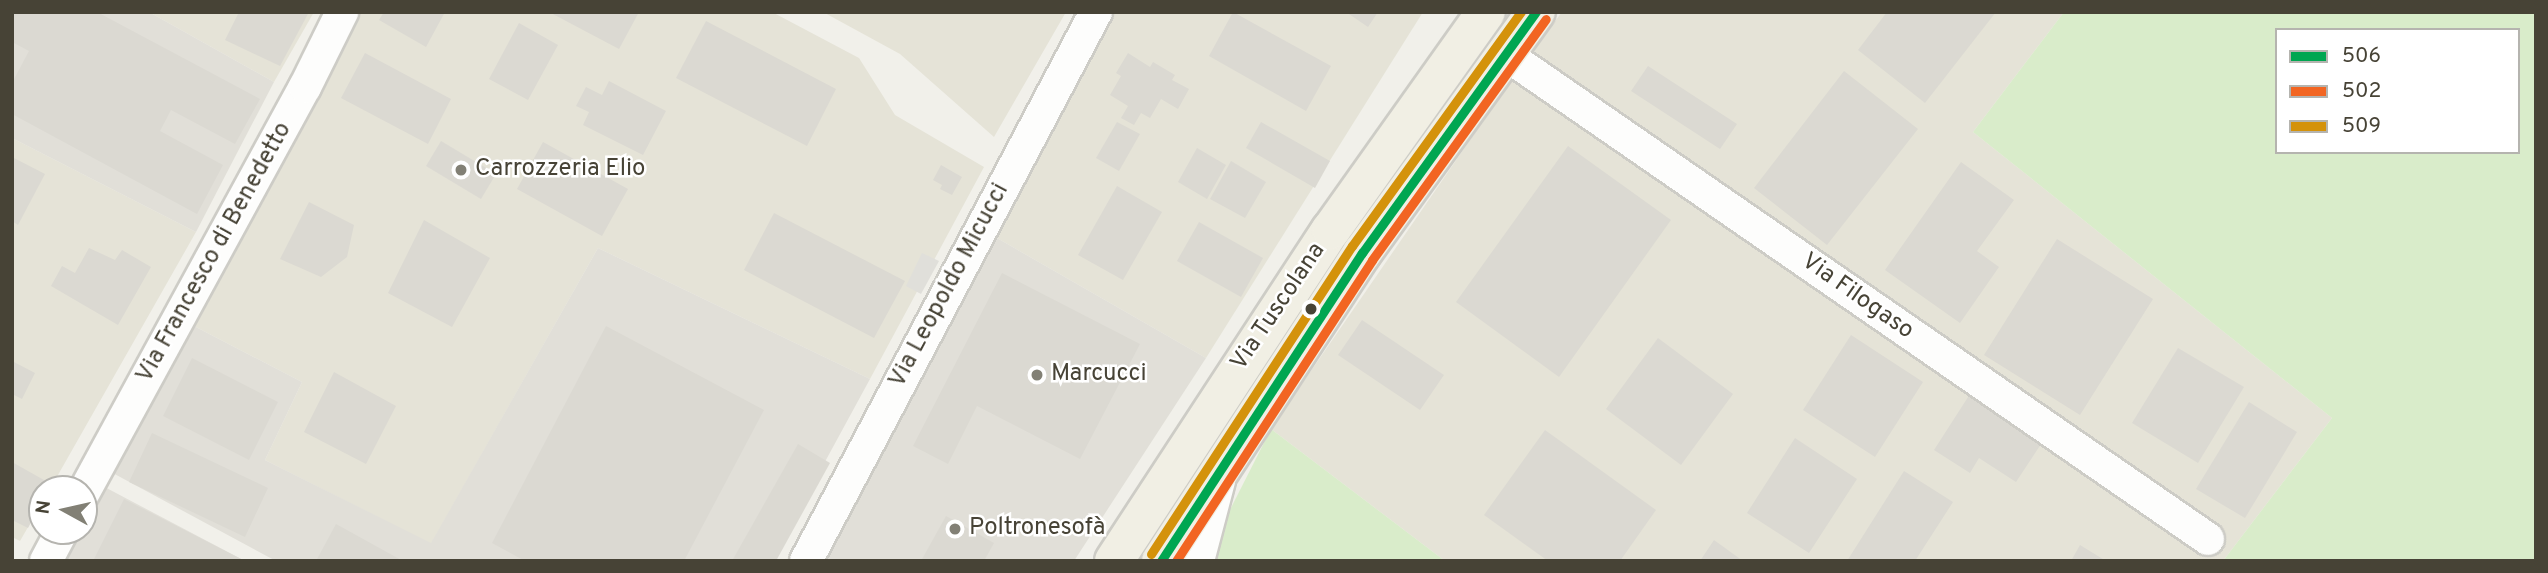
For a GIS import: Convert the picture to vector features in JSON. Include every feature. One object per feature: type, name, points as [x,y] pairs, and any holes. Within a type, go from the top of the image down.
[{"type":"main road","name":"Via Tuscolana","points":[[1114,561],[1331,230],[1486,12]]},
{"type":"main road","name":"Via Tuscolana","points":[[1161,561],[1363,253],[1536,12]]},
{"type":"street","name":"Via Francesco di Benedetto","points":[[93,475],[305,87],[342,12]]},
{"type":"street","name":"Via Leopoldo Micucci","points":[[806,561],[1096,12]]},
{"type":"street","name":"Via Tuscolana","points":[[1452,59],[1471,12]]},
{"type":"street","name":"Via Filogaso","points":[[1505,54],[2208,539]]},
{"type":"street","points":[[1198,561],[1224,464]]},
{"type":"street","points":[[46,561],[55,545]]},
{"type":"shaded area","points":[[12,12],[149,12],[274,82],[196,232],[12,138]]},
{"type":"shaded area","points":[[149,12],[314,12],[274,82]]},
{"type":"shaded area","points":[[361,12],[772,12],[859,58],[895,115],[984,167],[870,379],[598,248],[431,544],[265,460],[302,382],[194,326]]},
{"type":"shaded area","points":[[823,12],[1066,12],[994,137],[900,54]]},
{"type":"shaded area","points":[[1113,12],[1423,12],[1206,358],[990,234]]},
{"type":"shaded area","points":[[1562,12],[2064,12],[1973,132],[2332,418],[2223,561],[1445,561],[1271,429],[1521,66]]},
{"type":"shaded area","points":[[12,138],[196,232],[58,475],[28,475],[28,527],[20,541],[12,537]]},
{"type":"shaded area","points":[[990,234],[1206,358],[1074,561],[819,561]]},
{"type":"shaded area","points":[[598,248],[870,379],[771,561],[276,561],[109,471],[194,326],[302,382],[265,460],[431,543]]},
{"type":"shaded area","points":[[922,253],[939,261],[921,294],[906,286]]},
{"type":"shaded area","points":[[98,484],[245,561],[56,561],[64,545],[98,545]]},
{"type":"green space","points":[[2064,12],[2536,12],[2536,561],[2223,561],[2332,418],[1973,132]]},
{"type":"green space","points":[[1271,429],[1445,561],[1204,561]]},
{"type":"building","points":[[12,12],[97,12],[260,99],[235,144],[171,110],[160,131],[223,165],[197,214],[12,114],[12,83],[29,51],[12,42]]},
{"type":"building","points":[[239,12],[309,12],[280,66],[225,40]]},
{"type":"building","points":[[384,12],[445,12],[426,47],[379,20]]},
{"type":"building","points":[[549,12],[639,12],[619,49]]},
{"type":"building","points":[[1233,12],[1331,66],[1306,111],[1209,56]]},
{"type":"building","points":[[1346,12],[1378,12],[1368,27]]},
{"type":"building","points":[[1887,12],[1996,12],[1925,103],[1858,50]]},
{"type":"building","points":[[706,21],[836,89],[807,146],[676,78]]},
{"type":"building","points":[[519,23],[558,45],[528,100],[489,79]]},
{"type":"building","points":[[365,53],[451,99],[428,144],[341,98]]},
{"type":"building","points":[[1128,53],[1150,67],[1153,62],[1175,75],[1172,80],[1189,89],[1178,109],[1161,99],[1150,118],[1141,113],[1134,125],[1121,118],[1128,106],[1110,95],[1121,76],[1116,73]]},
{"type":"building","points":[[1648,66],[1737,124],[1720,149],[1631,91]]},
{"type":"building","points":[[1844,71],[1918,129],[1827,245],[1754,188]]},
{"type":"building","points":[[609,81],[666,111],[643,155],[583,125],[589,112],[576,106],[586,87],[602,95]]},
{"type":"building","points":[[1117,122],[1140,134],[1119,171],[1096,158]]},
{"type":"building","points":[[1261,122],[1330,161],[1315,188],[1246,148]]},
{"type":"building","name":"Carrozzeria Elio","points":[[441,141],[496,174],[481,199],[426,166]]},
{"type":"building","points":[[543,142],[628,189],[602,236],[517,189]]},
{"type":"building","points":[[1568,146],[1671,220],[1559,377],[1456,302]]},
{"type":"building","points":[[1197,148],[1226,165],[1207,199],[1178,182]]},
{"type":"building","points":[[12,157],[45,174],[18,225],[12,221]]},
{"type":"building","points":[[1231,161],[1266,182],[1245,218],[1210,199]]},
{"type":"building","points":[[1961,162],[2014,200],[1977,251],[1999,267],[1960,323],[1885,270]]},
{"type":"building","points":[[941,165],[962,177],[952,195],[940,189],[942,185],[933,180]]},
{"type":"building","points":[[1117,186],[1162,212],[1123,280],[1078,255]]},
{"type":"building","points":[[309,202],[354,225],[347,257],[321,277],[280,259]]},
{"type":"building","points":[[774,213],[905,281],[874,338],[744,270]]},
{"type":"building","points":[[424,220],[490,258],[452,327],[388,293]]},
{"type":"building","points":[[1199,222],[1263,258],[1241,297],[1177,261]]},
{"type":"building","points":[[2057,239],[2153,299],[2080,415],[1984,355]]},
{"type":"building","points":[[89,248],[115,260],[122,250],[151,267],[118,325],[51,286],[62,266],[75,273]]},
{"type":"building","name":"Marcucci","points":[[1002,273],[1140,344],[1080,459],[977,406],[948,464],[913,446]]},
{"type":"building","points":[[1362,320],[1444,375],[1420,410],[1338,355]]},
{"type":"building","points":[[606,326],[764,410],[684,561],[525,561],[492,543]]},
{"type":"building","points":[[1851,335],[1923,382],[1875,457],[1803,410]]},
{"type":"building","points":[[1658,338],[1733,394],[1681,465],[1606,409]]},
{"type":"building","points":[[2178,348],[2244,387],[2198,463],[2132,423]]},
{"type":"building","points":[[192,358],[278,402],[249,460],[163,416]]},
{"type":"building","points":[[12,361],[35,373],[22,399],[12,394]]},
{"type":"building","points":[[334,372],[396,406],[366,464],[304,432]]},
{"type":"building","points":[[1970,394],[2043,441],[2016,482],[1979,458],[1970,473],[1934,450]]},
{"type":"building","points":[[2249,402],[2297,432],[2245,518],[2196,489]]},
{"type":"building","points":[[1545,430],[1656,510],[1620,561],[1548,561],[1484,515]]},
{"type":"building","points":[[152,433],[268,488],[245,537],[129,482]]},
{"type":"building","points":[[1795,438],[1857,479],[1809,553],[1747,513]]},
{"type":"building","points":[[798,444],[830,463],[776,561],[732,561]]},
{"type":"building","points":[[12,462],[35,475],[28,475],[28,528],[12,520]]},
{"type":"building","points":[[1904,471],[1953,502],[1915,561],[1847,561]]},
{"type":"building","points":[[124,499],[245,561],[93,561]]},
{"type":"building","name":"Poltronesofà","points":[[946,516],[994,543],[984,561],[921,561]]},
{"type":"building","points":[[336,524],[403,561],[316,561]]},
{"type":"building","points":[[1714,540],[1743,561],[1700,561]]},
{"type":"building","points":[[2080,545],[2106,561],[2071,561]]},
{"type":"transit line","name":"509","points":[[1151,554],[1352,246],[1521,12]]},
{"type":"transit line","name":"506","points":[[1161,561],[1362,253],[1536,12]]},
{"type":"transit line","name":"502","points":[[1176,561],[1372,260],[1546,19]]},
{"type":"place","name":"Carrozzeria Elio","points":[[461,170]]},
{"type":"place","name":"Marcucci","points":[[1037,375]]},
{"type":"place","name":"Poltronesofà","points":[[955,529]]}]
